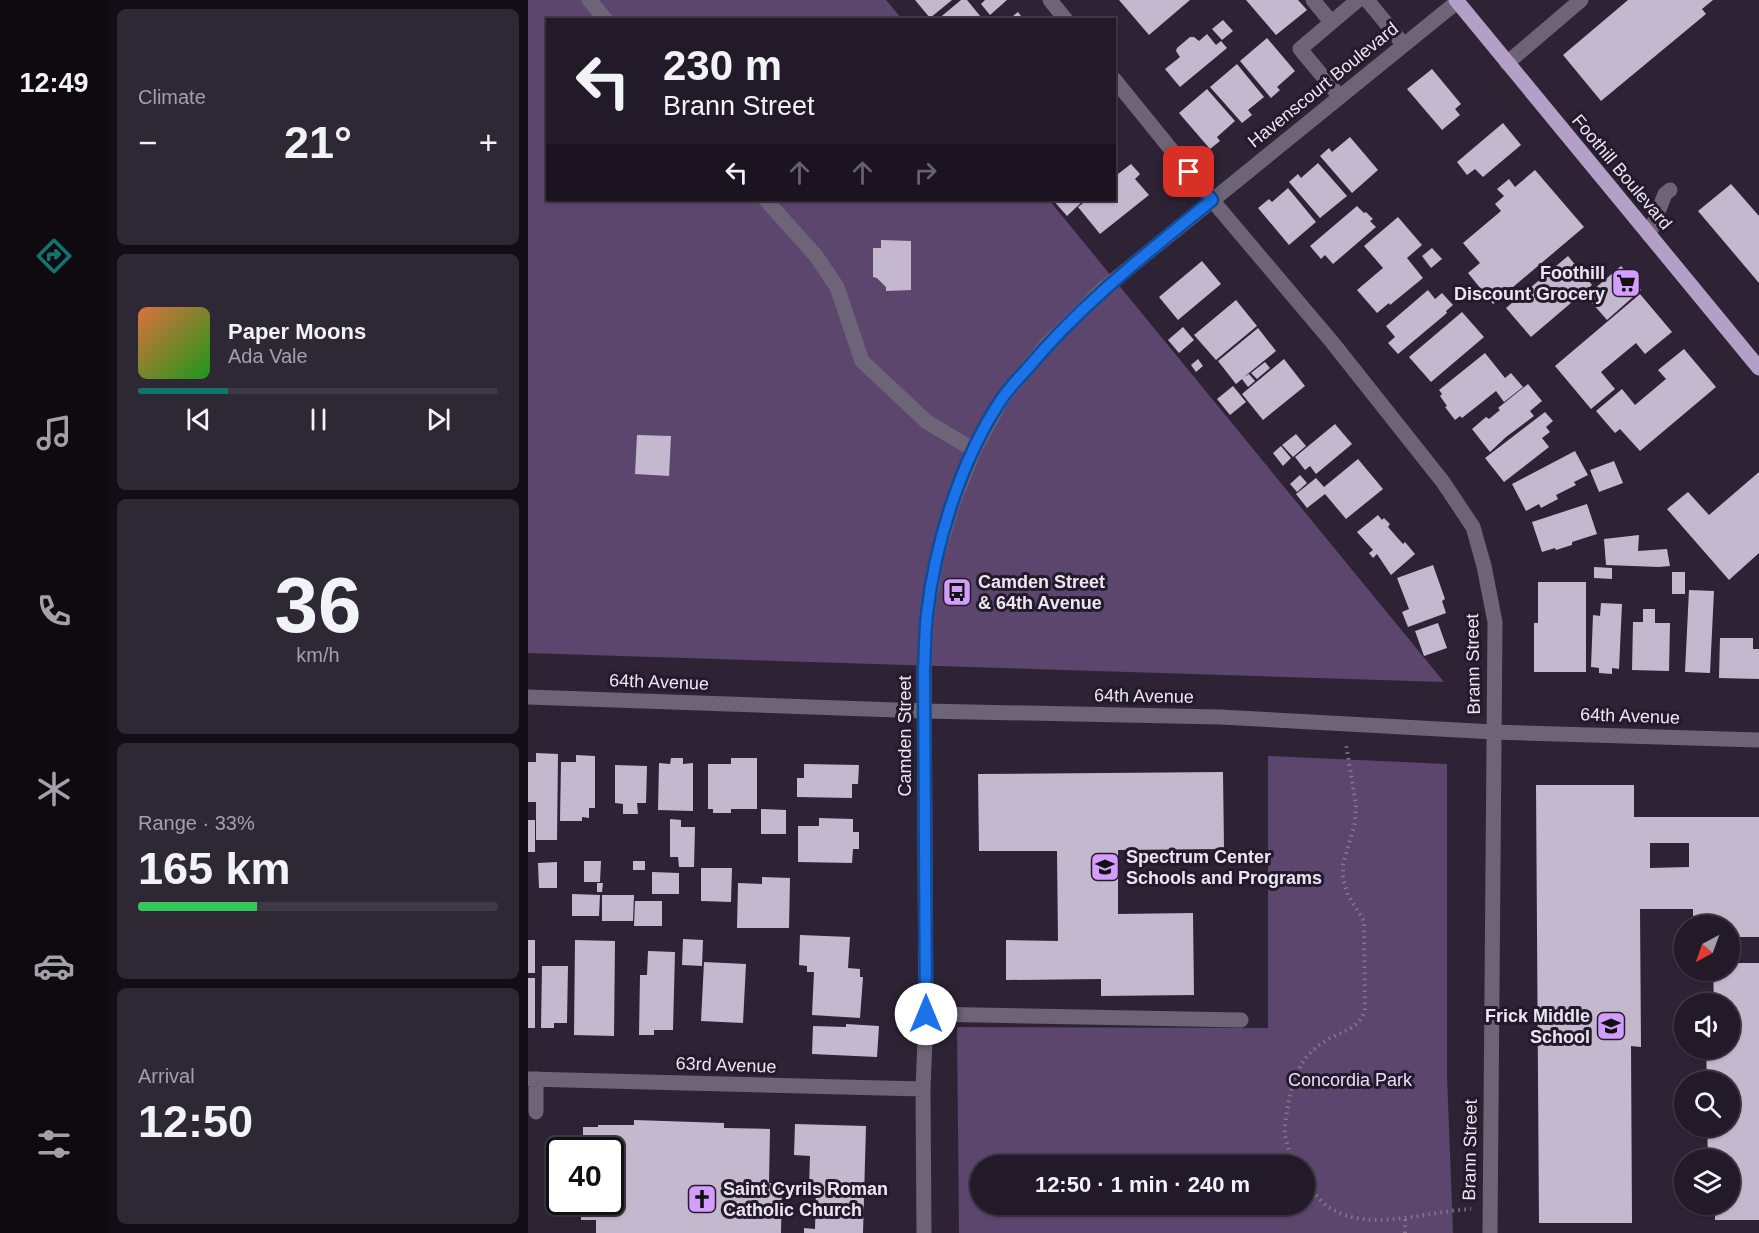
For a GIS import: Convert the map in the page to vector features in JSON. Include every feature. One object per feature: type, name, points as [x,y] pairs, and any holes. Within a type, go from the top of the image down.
[{"type":"main road","name":"Foothill Boulevard","points":[[1457,0],[1759,368]]},
{"type":"street","points":[[589,0],[604,18]]},
{"type":"street","points":[[1050,0],[1064,18]]},
{"type":"street","points":[[1313,0],[1331,22]]},
{"type":"street","points":[[1340,97],[1300,49],[1358,0]]},
{"type":"street","points":[[1367,0],[1404,45]]},
{"type":"street","name":"Havenscourt Boulevard","points":[[1212,200],[1457,0]]},
{"type":"street","points":[[1507,63],[1581,0]]},
{"type":"street","name":"Brann Street","points":[[1116,81],[1332,342],[1443,482],[1473,527],[1484,566],[1495,622],[1490,1233]]},
{"type":"street","points":[[1649,235],[1665,194],[1670,190]]},
{"type":"street","name":"Camden Street","points":[[924,1233],[923,1089],[926,1014],[924,669],[927,614],[936,560],[952,505],[974,450],[1002,399],[1048,343],[1103,289],[1212,200]]},
{"type":"street","points":[[767,201],[816,256],[837,287],[862,361],[927,422],[974,450]]},
{"type":"street","name":"64th Avenue","points":[[528,697],[924,711],[1220,717],[1494,732],[1759,740]]},
{"type":"street","points":[[926,1014],[1241,1020]]},
{"type":"street","points":[[532,1079],[536,1113]]},
{"type":"street","name":"63rd Avenue","points":[[532,1079],[923,1089]]},
{"type":"path","points":[[1292,1155],[1285,1134],[1291,1084],[1299,1066],[1312,1051],[1325,1041],[1353,1028],[1362,1019],[1365,1010],[1364,921],[1348,895],[1343,879],[1343,864],[1355,823],[1356,805],[1342,724]]},
{"type":"path","points":[[1315,1192],[1328,1207],[1344,1215],[1364,1219],[1405,1218],[1447,1210],[1489,1209]]},
{"type":"path","points":[[1405,1218],[1405,1233]]},
{"type":"green space","points":[[528,0],[886,0],[901,18],[546,18],[546,201],[1050,201],[1444,682],[528,653]]},
{"type":"green space","name":"Concordia Park","points":[[1268,756],[1447,764],[1447,1076],[1453,1233],[959,1233],[957,1027],[1268,1028]]},
{"type":"building","points":[[915,0],[952,0],[930,18]]},
{"type":"building","points":[[961,0],[967,0],[981,17],[980,18],[939,18]]},
{"type":"building","points":[[985,0],[1007,0],[990,15],[981,4]]},
{"type":"building","points":[[1119,0],[1190,0],[1149,35]]},
{"type":"building","points":[[1246,0],[1298,0],[1307,10],[1276,35]]},
{"type":"building","points":[[1628,0],[1713,0],[1702,9],[1706,14],[1601,101],[1563,55]]},
{"type":"building","points":[[1018,12],[1022,18],[1010,18]]},
{"type":"building","points":[[1223,20],[1233,31],[1222,40],[1212,29]]},
{"type":"building","points":[[1207,34],[1216,45],[1221,41],[1227,48],[1180,87],[1165,69],[1180,57],[1176,51],[1177,48],[1190,37],[1199,41]]},
{"type":"building","points":[[1267,38],[1295,71],[1277,87],[1280,90],[1271,98],[1240,61]]},
{"type":"building","points":[[1237,64],[1264,97],[1248,110],[1252,115],[1242,123],[1210,87]]},
{"type":"building","points":[[1432,69],[1461,104],[1455,109],[1460,115],[1442,130],[1407,89]]},
{"type":"building","points":[[1207,89],[1235,121],[1217,137],[1220,141],[1210,149],[1179,113]]},
{"type":"building","points":[[1503,123],[1521,145],[1483,177],[1475,169],[1467,175],[1457,162]]},
{"type":"building","points":[[1350,137],[1378,170],[1352,193],[1320,156],[1329,148],[1332,152]]},
{"type":"building","points":[[1318,163],[1347,196],[1320,218],[1289,182],[1298,174],[1301,178]]},
{"type":"building","points":[[1131,164],[1140,174],[1135,179],[1149,195],[1100,234],[1078,207],[1086,201],[1116,201],[1116,175]]},
{"type":"building","points":[[1535,170],[1584,227],[1493,304],[1468,273],[1480,263],[1463,243],[1501,211],[1495,204],[1504,196],[1497,189],[1509,179],[1515,187]]},
{"type":"building","points":[[1731,184],[1759,216],[1759,283],[1698,211]]},
{"type":"building","points":[[1288,188],[1316,222],[1289,245],[1258,208],[1269,199],[1272,202]]},
{"type":"building","points":[[1054,201],[1083,201],[1067,216]]},
{"type":"building","points":[[1357,206],[1373,219],[1370,221],[1376,227],[1333,264],[1325,255],[1321,259],[1310,246]]},
{"type":"building","points":[[1398,217],[1422,245],[1407,258],[1423,278],[1377,313],[1357,290],[1383,268],[1364,246]]},
{"type":"building","points":[[881,240],[911,241],[911,290],[886,291],[886,287],[873,277],[873,248],[881,248]]},
{"type":"building","points":[[1432,248],[1442,259],[1431,268],[1422,256]]},
{"type":"building","points":[[1568,256],[1592,285],[1531,337],[1506,308]]},
{"type":"building","points":[[1202,261],[1221,284],[1178,320],[1159,297]]},
{"type":"building","points":[[1621,266],[1641,290],[1607,320],[1586,296]]},
{"type":"building","points":[[1428,290],[1435,299],[1442,293],[1453,305],[1446,311],[1447,313],[1398,354],[1388,343],[1395,337],[1386,326]]},
{"type":"building","points":[[1640,294],[1672,332],[1645,354],[1636,343],[1601,372],[1615,389],[1591,409],[1555,366]]},
{"type":"building","points":[[1236,300],[1257,326],[1216,360],[1194,335]]},
{"type":"building","points":[[1462,312],[1484,337],[1431,382],[1409,357]]},
{"type":"building","points":[[1183,327],[1194,340],[1179,353],[1168,340]]},
{"type":"building","points":[[1258,328],[1276,351],[1244,377],[1249,374],[1255,381],[1248,387],[1242,379],[1236,384],[1218,361]]},
{"type":"building","points":[[1684,349],[1716,387],[1640,451],[1620,429],[1615,433],[1596,411],[1622,389],[1635,405],[1666,379],[1658,370]]},
{"type":"building","points":[[1485,353],[1505,378],[1511,373],[1523,387],[1504,402],[1496,391],[1462,418],[1460,416],[1455,420],[1445,407],[1447,406],[1439,390]]},
{"type":"building","points":[[1198,359],[1203,366],[1196,372],[1191,365]]},
{"type":"building","points":[[1284,359],[1305,386],[1263,420],[1242,394]]},
{"type":"building","points":[[1265,362],[1270,368],[1257,379],[1251,373]]},
{"type":"building","points":[[1528,384],[1542,401],[1530,411],[1534,416],[1490,452],[1472,429],[1486,417],[1489,419],[1500,410],[1498,408]]},
{"type":"building","points":[[1233,386],[1246,402],[1230,415],[1217,399]]},
{"type":"building","points":[[1545,412],[1553,421],[1546,427],[1550,432],[1542,438],[1549,447],[1504,482],[1485,458]]},
{"type":"building","points":[[1335,424],[1352,444],[1316,474],[1310,466],[1305,470],[1295,457]]},
{"type":"building","points":[[1296,434],[1306,446],[1293,457],[1282,445]]},
{"type":"building","points":[[637,435],[671,436],[669,476],[635,474]]},
{"type":"building","points":[[1281,446],[1291,458],[1283,466],[1273,453]]},
{"type":"building","points":[[1575,451],[1588,475],[1574,482],[1576,485],[1556,495],[1558,499],[1541,508],[1539,504],[1526,511],[1512,484]]},
{"type":"building","points":[[1358,459],[1383,489],[1346,519],[1325,494],[1307,508],[1296,494],[1316,478],[1324,487]]},
{"type":"building","points":[[1614,461],[1623,483],[1599,492],[1590,470]]},
{"type":"building","points":[[1759,472],[1759,553],[1729,580],[1667,509],[1688,492],[1709,515]]},
{"type":"building","points":[[1300,475],[1307,483],[1297,492],[1290,484]]},
{"type":"building","points":[[1587,504],[1597,534],[1572,542],[1572,545],[1542,552],[1532,522]]},
{"type":"building","points":[[1378,515],[1390,524],[1388,527],[1415,554],[1391,575],[1377,554],[1373,558],[1369,553],[1373,550],[1357,532]]},
{"type":"building","points":[[1639,535],[1638,551],[1667,549],[1670,566],[1606,565],[1604,539]]},
{"type":"building","points":[[1433,565],[1445,599],[1442,601],[1446,613],[1408,627],[1402,612],[1409,609],[1397,578]]},
{"type":"building","points":[[1594,567],[1612,568],[1612,579],[1594,578]]},
{"type":"building","points":[[1672,572],[1685,572],[1685,594],[1672,594]]},
{"type":"building","points":[[1538,582],[1586,582],[1586,672],[1534,672],[1534,623],[1538,623]]},
{"type":"building","points":[[1689,590],[1714,591],[1710,673],[1685,672]]},
{"type":"building","points":[[1601,603],[1622,604],[1619,669],[1612,668],[1612,674],[1599,673],[1599,668],[1591,667],[1593,615],[1600,616]]},
{"type":"building","points":[[1643,609],[1655,609],[1655,623],[1670,623],[1669,671],[1632,670],[1633,622],[1643,622]]},
{"type":"building","points":[[1438,623],[1447,648],[1424,656],[1415,631]]},
{"type":"building","points":[[1720,638],[1753,638],[1753,649],[1759,649],[1759,679],[1719,678]]},
{"type":"building","points":[[536,753],[558,754],[557,840],[536,840],[536,802],[528,802],[528,762],[536,762]]},
{"type":"building","points":[[576,755],[595,756],[595,808],[589,808],[589,818],[582,817],[582,821],[560,821],[561,762],[576,762]]},
{"type":"building","points":[[671,758],[683,758],[683,764],[693,763],[693,811],[658,810],[659,763],[670,764]]},
{"type":"building","points":[[731,758],[757,758],[757,809],[731,809],[731,813],[713,813],[713,809],[708,809],[708,764],[731,764]]},
{"type":"building","points":[[804,764],[859,765],[858,784],[852,784],[852,798],[797,797],[797,778],[804,778]]},
{"type":"building","points":[[615,765],[647,766],[646,803],[637,803],[638,814],[623,814],[623,804],[615,803]]},
{"type":"building","points":[[1223,772],[1224,849],[1118,850],[1118,914],[1193,913],[1194,995],[1101,996],[1101,979],[1006,980],[1006,940],[1058,941],[1057,851],[979,851],[978,774]]},
{"type":"building","points":[[1536,785],[1634,785],[1634,817],[1759,817],[1759,937],[1740,937],[1740,915],[1693,915],[1693,909],[1640,909],[1641,1047],[1631,1046],[1632,1223],[1539,1223]],"holes":[[[1650,843],[1689,843],[1689,867],[1650,868]]]},
{"type":"building","points":[[761,809],[786,810],[786,834],[761,834]]},
{"type":"building","points":[[819,818],[853,819],[853,832],[859,832],[859,849],[853,849],[852,863],[798,862],[798,826],[819,826]]},
{"type":"building","points":[[670,819],[681,820],[681,827],[695,827],[694,867],[679,867],[678,857],[670,857]]},
{"type":"building","points":[[528,820],[535,820],[535,852],[528,852]]},
{"type":"building","points":[[584,861],[601,861],[600,882],[584,882]]},
{"type":"building","points":[[633,861],[645,861],[645,870],[633,870]]},
{"type":"building","points":[[557,862],[557,888],[539,888],[538,863]]},
{"type":"building","points":[[701,868],[732,868],[731,902],[701,901]]},
{"type":"building","points":[[652,872],[679,873],[679,894],[652,894]]},
{"type":"building","points":[[762,877],[790,878],[789,928],[737,928],[738,883],[762,884]]},
{"type":"building","points":[[597,883],[603,883],[602,892],[597,892]]},
{"type":"building","points":[[572,894],[600,895],[599,916],[572,916]]},
{"type":"building","points":[[602,895],[634,895],[633,921],[602,921]]},
{"type":"building","points":[[635,901],[662,901],[662,926],[634,926]]},
{"type":"building","points":[[800,935],[850,937],[848,968],[860,969],[860,977],[863,977],[860,1018],[812,1015],[814,972],[807,972],[807,966],[799,965]]},
{"type":"building","points":[[683,939],[703,940],[702,966],[682,965]]},
{"type":"building","points":[[528,940],[535,940],[535,973],[528,973]]},
{"type":"building","points":[[575,940],[615,941],[614,1036],[574,1035]]},
{"type":"building","points":[[648,951],[675,952],[673,1030],[654,1030],[654,1035],[639,1035],[640,975],[647,975]]},
{"type":"building","points":[[704,962],[746,964],[743,1023],[701,1021]]},
{"type":"building","points":[[1740,963],[1759,963],[1759,1220],[1715,1220],[1715,1215],[1740,1215],[1740,1149],[1708,1149],[1707,1137],[1740,1137],[1740,1071],[1707,1071],[1706,1059],[1740,1059],[1740,993],[1714,993],[1713,981],[1740,981]]},
{"type":"building","points":[[542,966],[568,966],[567,1023],[554,1023],[554,1028],[541,1028]]},
{"type":"building","points":[[528,978],[535,978],[535,1028],[528,1028]]},
{"type":"building","points":[[846,1024],[879,1026],[877,1057],[812,1054],[813,1026],[846,1027]]},
{"type":"building","points":[[634,1120],[724,1123],[724,1128],[770,1129],[769,1183],[782,1183],[781,1233],[596,1233],[596,1220],[581,1220],[581,1215],[624,1215],[624,1137],[583,1137],[583,1127],[634,1125]]},
{"type":"building","points":[[795,1124],[866,1126],[863,1233],[804,1233],[804,1228],[815,1229],[816,1189],[809,1188],[810,1156],[794,1155]]},
{"type":"place","name":"Foothill Discount Grocery","points":[[1626,283]]},
{"type":"place","name":"Camden Street & 64th Avenue","points":[[957,592]]},
{"type":"place","name":"Spectrum Center Schools and Programs","points":[[1105,867]]},
{"type":"place","name":"Frick Middle School","points":[[1611,1026]]},
{"type":"place","name":"Saint Cyrils Roman Catholic Church","points":[[702,1199]]},
{"type":"route","points":[[926,1014],[924,669],[927,614],[936,560],[952,505],[987,423],[1002,399],[1048,343],[1103,289],[1212,200],[1189,172]]}]
